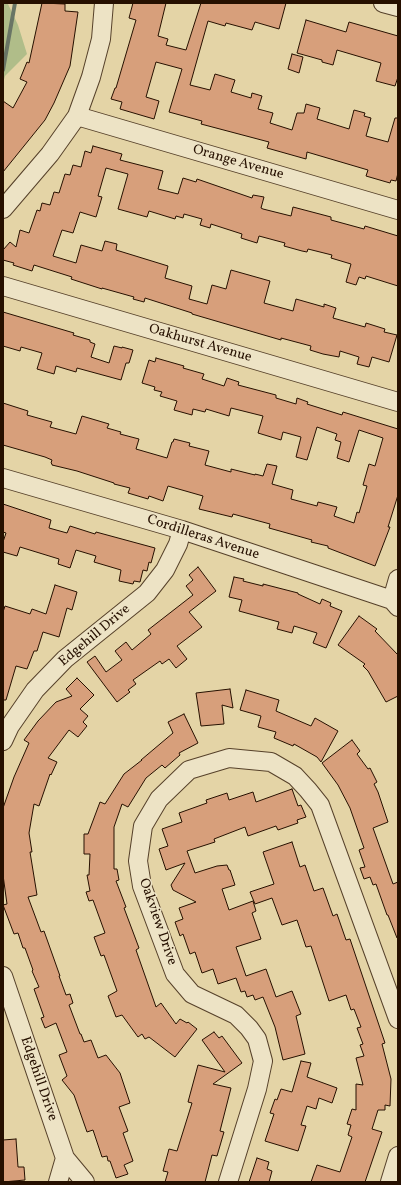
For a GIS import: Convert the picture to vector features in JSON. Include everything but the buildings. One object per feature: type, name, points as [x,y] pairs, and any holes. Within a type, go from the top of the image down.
[{"type":"street","points":[[3,209],[50,154],[77,116],[91,77],[101,38],[104,3]]},
{"type":"street","points":[[383,3],[398,7]]},
{"type":"street","name":"Orange Avenue","points":[[77,116],[398,210]]},
{"type":"street","name":"Oakhurst Avenue","points":[[3,286],[398,402]]},
{"type":"street","name":"Cordilleras Avenue","points":[[3,478],[182,530],[395,604]]},
{"type":"street","name":"Edgehill Drive","points":[[3,741],[10,726],[35,690],[65,659],[147,593],[165,570],[178,544],[182,530]]},
{"type":"street","points":[[395,604],[398,579]]},
{"type":"street","name":"Oakview Drive","points":[[228,1182],[257,1089],[262,1068],[263,1061],[257,1039],[249,1028],[236,1015],[192,994],[175,974],[142,886],[138,861],[143,826],[159,799],[189,770],[228,758],[270,762],[295,776],[308,790],[320,805],[398,1019]]},
{"type":"street","name":"Edgehill Drive","points":[[3,976],[65,1158]]},
{"type":"street","points":[[390,1182],[398,1156]]},
{"type":"street","points":[[58,1182],[65,1158]]},
{"type":"street","points":[[65,1158],[85,1182]]},
{"type":"green space","points":[[3,3],[9,3],[8,4],[18,25],[27,54],[5,76],[3,83]]},
{"type":"waterway","points":[[3,70],[15,3]]}]
